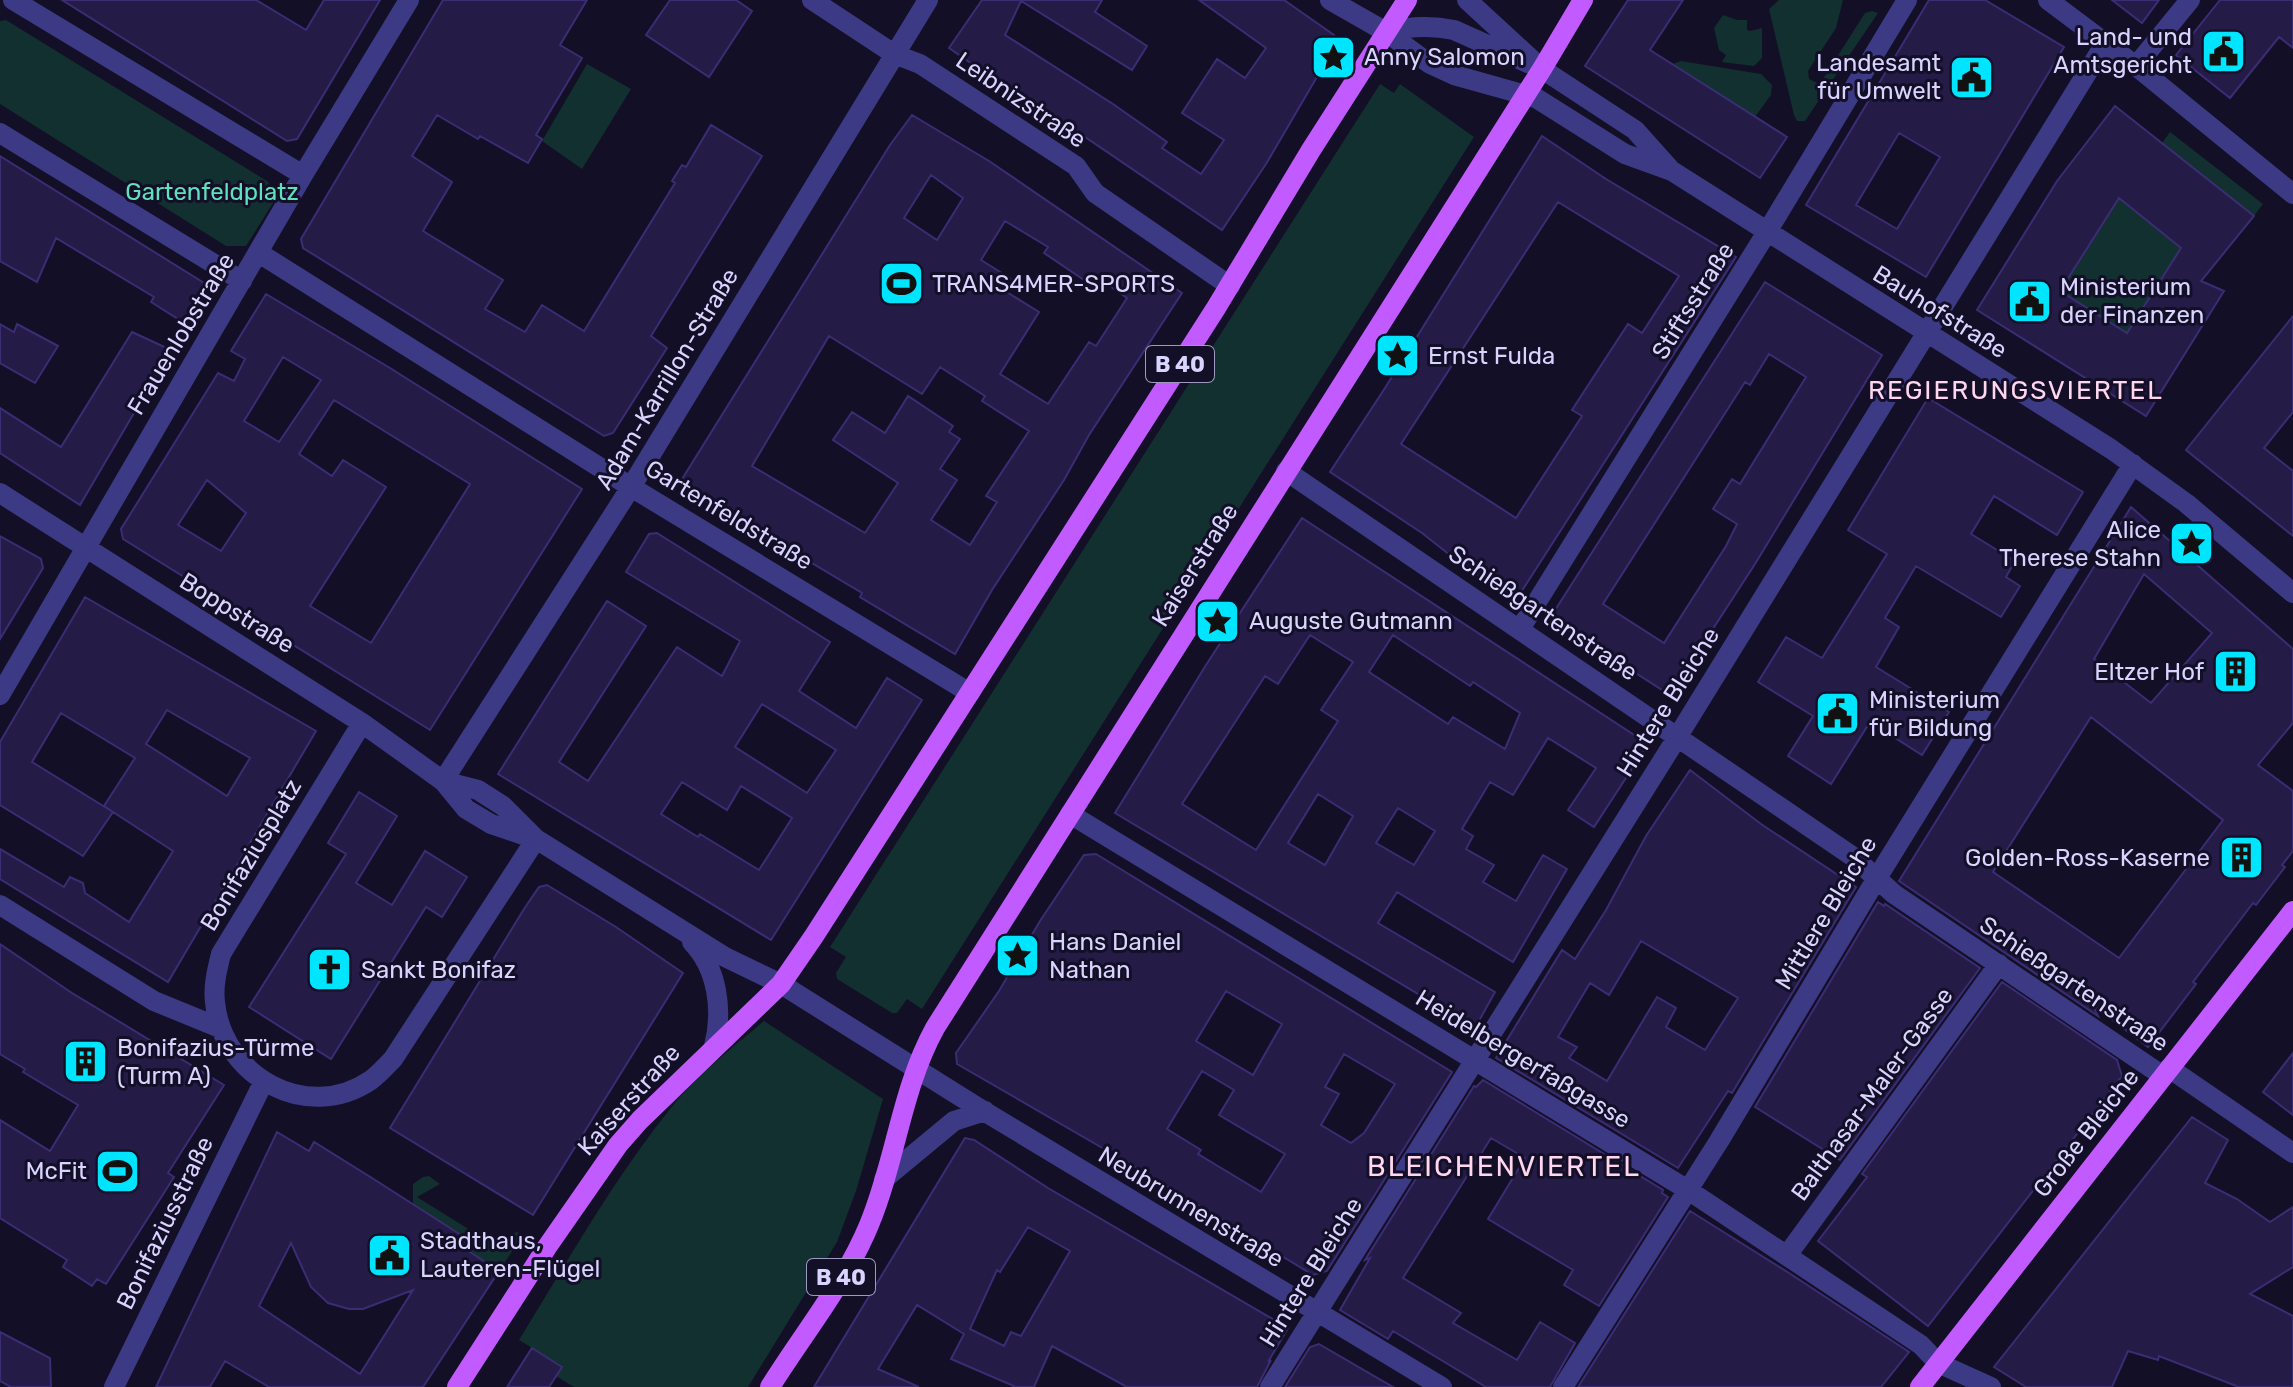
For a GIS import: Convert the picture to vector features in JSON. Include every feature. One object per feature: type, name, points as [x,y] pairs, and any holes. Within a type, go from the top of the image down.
[{"type":"main road","name":"Kaiserstraße","points":[[457,1387],[591,1181],[618,1145],[714,1046],[781,984],[1230,286],[1407,0]]},
{"type":"main road","name":"Kaiserstraße","points":[[771,1387],[850,1263],[869,1227],[915,1067],[935,1028],[1583,0]]},
{"type":"main road","name":"Große Bleiche","points":[[1920,1387],[2293,911]]},
{"type":"street","points":[[13,0],[303,175]]},
{"type":"street","name":"Frauenlobstraße","points":[[0,695],[303,175],[409,0]]},
{"type":"street","name":"Leibnizstraße","points":[[812,0],[894,54],[920,64],[1076,166],[1095,193],[1230,286]]},
{"type":"street","name":"Adam-Karrillon-Straße","points":[[443,781],[631,487],[928,0]]},
{"type":"street","points":[[1330,0],[1386,32],[1430,64],[1454,75],[1525,94]]},
{"type":"street","points":[[1467,0],[1542,69]]},
{"type":"street","points":[[2048,0],[2106,42],[2293,194]]},
{"type":"street","points":[[2136,66],[2190,0]]},
{"type":"street","name":"Stiftsstraße","points":[[1520,629],[1767,232],[1905,3]]},
{"type":"street","points":[[1386,32],[1412,26],[1442,27],[1542,69]]},
{"type":"street","name":"Hintere Bleiche","points":[[1270,1387],[1678,736],[2106,42]]},
{"type":"street","name":"Bauhofstraße","points":[[1542,69],[1635,130],[1672,171]]},
{"type":"street","name":"Bauhofstraße","points":[[1525,94],[1625,154],[1672,171],[2133,464],[2186,503],[2292,593]]},
{"type":"street","points":[[0,133],[242,281]]},
{"type":"street","name":"Gartenfeldstraße","points":[[259,253],[631,487],[970,693]]},
{"type":"street","name":"Mittlere Bleiche","points":[[1563,1387],[1688,1190],[2133,464]]},
{"type":"street","name":"Schießgartenstraße","points":[[1286,471],[1852,856],[1894,894],[2293,1153]]},
{"type":"street","name":"Boppstraße","points":[[0,493],[362,723],[443,781],[478,790],[503,806],[536,839],[744,968],[781,984]]},
{"type":"street","name":"Bonifaziusplatz","points":[[263,1083],[236,1057],[220,1028],[215,978],[221,954],[362,723]]},
{"type":"street","name":"Heidelbergerfaßgasse","points":[[1070,814],[1688,1190],[1921,1345],[1938,1363],[1991,1387]]},
{"type":"street","points":[[263,1083],[297,1093],[333,1094],[369,1081],[379,1073],[393,1059],[536,839]]},
{"type":"street","points":[[0,905],[154,1001],[220,1028]]},
{"type":"street","points":[[675,925],[696,945],[710,966],[720,1024],[714,1046]]},
{"type":"street","name":"Balthasar-Maler-Gasse","points":[[1788,1254],[1999,964]]},
{"type":"street","points":[[781,984],[915,1067]]},
{"type":"street","name":"Neubrunnenstraße","points":[[915,1067],[1442,1387]]},
{"type":"street","name":"Bonifaziusstraße","points":[[114,1387],[263,1083]]},
{"type":"street","points":[[884,1179],[944,1128],[985,1111]]},
{"type":"green space","points":[[1779,0],[1843,0],[1836,28],[1808,71],[1809,79],[1817,83],[1823,79],[1865,13],[1878,13],[1805,121],[1797,121],[1794,115],[1769,9]]},
{"type":"green space","points":[[1723,15],[1747,20],[1747,30],[1750,31],[1762,28],[1762,58],[1754,66],[1722,62],[1726,55],[1719,50],[1714,28]]},
{"type":"green space","name":"Gartenfeldplatz","points":[[6,20],[267,181],[272,187],[273,203],[246,246],[226,246],[0,104],[0,21]]},
{"type":"green space","points":[[1681,61],[1761,74],[1772,85],[1771,95],[1755,117],[1673,64]]},
{"type":"green space","points":[[587,64],[631,89],[582,169],[542,141]]},
{"type":"green space","points":[[1380,84],[1394,93],[1400,84],[1474,137],[922,1009],[907,999],[897,1013],[892,1013],[837,979],[836,973],[846,957],[830,947]]},
{"type":"green space","points":[[2170,132],[2263,204],[2254,216],[2162,143]]},
{"type":"green space","points":[[2099,182],[2201,263],[2170,265],[2127,333],[2060,291],[2103,223]]},
{"type":"green space","points":[[764,1021],[883,1099],[856,1191],[837,1242],[748,1387],[574,1387],[556,1376],[562,1366],[519,1340],[591,1222],[649,1136],[691,1085]]},
{"type":"green space","points":[[429,1176],[440,1184],[417,1197],[491,1243],[517,1232],[523,1235],[499,1271],[467,1250],[472,1241],[413,1204],[413,1184]]},
{"type":"building","points":[[62,0],[256,0],[306,30],[324,0],[380,0],[297,139],[287,141]]},
{"type":"building","points":[[443,0],[587,0],[560,45],[582,58],[536,135],[542,139],[528,163],[437,115],[412,156],[452,182],[423,231],[503,280],[485,309],[525,332],[542,305],[584,331],[675,183],[672,181],[682,165],[686,167],[711,125],[762,156],[651,336],[667,348],[613,433],[604,436],[303,248],[301,239]]},
{"type":"building","points":[[670,0],[736,0],[752,11],[709,77],[646,35]]},
{"type":"building","points":[[982,0],[1102,0],[1095,12],[1147,46],[1132,70],[1021,1],[1005,35],[1167,142],[1162,148],[1201,174],[1224,140],[1182,113],[1217,59],[1245,78],[1266,48],[1199,0],[1284,0],[1334,35],[1335,46],[1266,164],[1222,230],[949,48]]},
{"type":"building","points":[[1628,0],[1683,0],[1650,50],[1787,137],[1760,178],[1585,66]]},
{"type":"building","points":[[1929,0],[1985,0],[2064,47],[1926,277],[1806,205]],"holes":[[[1899,133],[1940,157],[1897,229],[1856,205]]]},
{"type":"building","points":[[2112,0],[2159,0],[2142,23]]},
{"type":"building","name":"Land- und Amtsgericht","points":[[2220,0],[2293,0],[2293,48],[2279,37],[2230,98],[2176,55]]},
{"type":"building","name":"Ministerium der Finanzen","points":[[2115,106],[2254,216],[2201,281],[2224,291],[2146,416],[1977,310],[2057,181]],"holes":[[[2119,198],[2181,248],[2127,333],[2060,291]]]},
{"type":"building","points":[[912,115],[989,161],[1182,293],[1089,435],[955,654],[860,597],[862,593],[679,484],[890,145]],"holes":[[[931,175],[963,198],[937,240],[904,218]],[[1005,221],[1048,247],[1044,253],[1090,284],[1095,276],[1127,298],[1096,346],[1089,342],[1048,404],[1000,374],[1039,312],[1005,291],[1013,280],[981,260]],[[829,336],[922,394],[940,367],[985,396],[982,401],[1029,431],[986,496],[997,502],[970,545],[931,520],[957,480],[940,469],[960,439],[949,432],[953,426],[908,396],[885,433],[852,412],[833,440],[898,483],[865,533],[752,466]]]},
{"type":"building","points":[[1542,136],[1606,179],[1736,257],[1516,600],[1330,472]],"holes":[[[1558,202],[1679,276],[1642,333],[1628,324],[1572,410],[1582,416],[1516,518],[1401,444]]]},
{"type":"building","points":[[0,156],[209,286],[186,324],[151,302],[154,297],[56,238],[37,282],[0,261]]},
{"type":"building","points":[[1765,282],[1882,355],[1755,564],[1670,695],[1550,618]],"holes":[[[1769,354],[1806,377],[1740,484],[1732,479],[1713,509],[1737,524],[1664,643],[1603,604],[1745,382],[1750,385]]]},
{"type":"building","points":[[266,294],[582,489],[430,730],[123,539],[121,529],[218,373],[234,381],[245,359],[231,351]],"holes":[[[283,357],[321,380],[279,442],[244,421]],[[334,400],[470,484],[371,643],[310,606],[386,487],[343,460],[332,476],[299,454]],[[207,480],[246,513],[221,551],[178,525]]]},
{"type":"building","points":[[2293,316],[2293,412],[2264,448],[2293,471],[2293,536],[2186,450]]},
{"type":"building","points":[[0,324],[14,332],[17,324],[58,346],[35,383],[0,363]]},
{"type":"building","points":[[132,332],[171,350],[80,505],[0,453],[0,408],[61,447]]},
{"type":"building","points":[[1928,398],[2083,492],[2057,535],[1994,496],[1971,534],[2015,561],[2006,577],[2020,586],[2001,617],[1916,566],[1885,618],[1899,627],[1876,667],[1949,712],[1922,755],[1870,722],[1831,784],[1788,756],[1813,716],[1758,682],[1786,637],[1822,658],[1887,554],[1848,530]]},
{"type":"building","name":"Golden-Ross-Kaserne","points":[[2131,507],[2293,649],[2293,723],[2258,765],[2293,791],[2293,851],[2282,865],[2285,867],[2256,905],[2253,903],[2148,1047],[2093,1005],[2098,1016],[1899,881]],"holes":[[[2144,574],[2212,633],[2151,703],[2094,659]],[[2091,717],[2223,820],[2119,958],[1993,872]]]},
{"type":"building","points":[[1302,518],[1648,744],[1594,827],[1568,810],[1596,768],[1548,738],[1513,795],[1490,782],[1462,829],[1473,836],[1466,849],[1494,865],[1483,882],[1516,901],[1543,855],[1567,869],[1513,962],[1397,892],[1378,923],[1495,992],[1475,1028],[1115,813]],"holes":[[[1310,635],[1353,662],[1321,710],[1338,721],[1256,850],[1182,804],[1265,676],[1278,684]],[[1393,635],[1470,686],[1473,682],[1520,713],[1505,749],[1453,717],[1448,724],[1369,672]],[[1318,794],[1353,816],[1325,865],[1288,843]],[[1398,808],[1435,831],[1414,865],[1376,843]]]},
{"type":"building","points":[[657,533],[830,642],[799,691],[856,728],[887,678],[922,700],[771,940],[498,774],[607,601],[646,626],[559,762],[588,781],[677,647],[722,676],[740,641],[626,572],[649,534]],"holes":[[[762,704],[836,750],[807,793],[735,747]],[[682,782],[727,810],[741,786],[792,818],[759,870],[661,814]]]},
{"type":"building","points":[[0,536],[41,559],[43,568],[0,639]]},
{"type":"building","points":[[85,597],[316,731],[168,982],[0,879],[0,849],[64,887],[70,877],[83,883],[85,893],[129,922],[173,851],[113,812],[83,856],[0,805],[0,742]],"holes":[[[167,710],[250,758],[227,796],[146,744]],[[61,713],[135,758],[104,806],[113,812],[32,762]]]},
{"type":"building","points":[[1690,770],[1761,824],[1856,887],[1732,1093],[1728,1091],[1678,1168],[1496,1058],[1562,950],[1575,959],[1646,836]],"holes":[[[1641,941],[1738,998],[1705,1050],[1666,1027],[1676,1008],[1657,997],[1607,1081],[1569,1058],[1577,1047],[1558,1037],[1590,983],[1609,995]]]},
{"type":"building","name":"Sankt Bonifaz","points":[[359,792],[397,816],[356,883],[392,905],[425,851],[467,877],[442,917],[426,907],[331,1059],[249,1007],[346,854],[328,843]]},
{"type":"building","points":[[1096,854],[1452,1072],[1327,1271],[1313,1275],[957,1064],[956,1053],[999,991],[1084,855]],"holes":[[[1226,991],[1282,1024],[1253,1075],[1196,1041]],[[1344,1054],[1395,1084],[1364,1133],[1351,1143],[1321,1125],[1339,1094],[1325,1087]],[[1202,1071],[1234,1090],[1219,1115],[1285,1154],[1261,1192],[1198,1154],[1201,1150],[1167,1129]]]},
{"type":"building","points":[[547,885],[683,973],[533,1215],[390,1128],[524,909],[539,887]]},
{"type":"building","points":[[1878,902],[1980,968],[1840,1160],[1755,1107]]},
{"type":"building","points":[[0,944],[72,993],[224,1085],[168,1173],[174,1177],[106,1284],[97,1279],[92,1286],[63,1267],[67,1260],[0,1218],[0,1120],[50,1151],[78,1105],[23,1072],[25,1069],[0,1054]]},
{"type":"building","points":[[2002,982],[2117,1060],[2122,1076],[1928,1326],[1818,1241],[1867,1177],[1862,1174]]},
{"type":"building","points":[[2293,1053],[2293,1115],[2263,1092]]},
{"type":"building","points":[[1483,1080],[1663,1190],[1662,1193],[1668,1197],[1599,1306],[1564,1285],[1573,1270],[1488,1219],[1525,1158],[1491,1138],[1403,1278],[1461,1313],[1453,1323],[1517,1360],[1540,1322],[1575,1343],[1550,1387],[1486,1387],[1393,1331],[1388,1339],[1340,1310],[1370,1258],[1365,1260],[1474,1086]]},
{"type":"building","points":[[2192,1117],[2228,1140],[2205,1183],[2237,1199],[2270,1222],[2293,1207],[2293,1267],[2250,1294],[2293,1316],[2293,1387],[2239,1387],[2159,1356],[2158,1360],[2128,1351],[2112,1387],[2026,1387],[1994,1367]]},
{"type":"building","name":"Stadthaus, Lauteren-Flügel","points":[[277,1132],[309,1151],[314,1142],[372,1178],[472,1242],[467,1250],[499,1271],[423,1387],[269,1387],[225,1361],[210,1387],[156,1387]],"holes":[[[291,1243],[311,1287],[328,1303],[349,1309],[363,1309],[413,1290],[360,1374],[259,1306]]]},
{"type":"building","points":[[965,1138],[974,1140],[1048,1188],[1288,1328],[1257,1387],[1127,1387],[1052,1346],[1034,1387],[1016,1387],[951,1359],[964,1334],[917,1305],[878,1369],[919,1387],[814,1387]],"holes":[[[1028,1227],[1070,1251],[1021,1336],[1011,1332],[1004,1346],[970,1329],[997,1270],[1000,1272]]]},
{"type":"building","points":[[1690,1211],[1909,1352],[1881,1387],[1578,1387]]},
{"type":"building","points":[[0,1332],[50,1358],[51,1387],[11,1387],[0,1381]]},
{"type":"building","points":[[1319,1344],[1393,1387],[1285,1387],[1310,1347]]},
{"type":"building","points":[[532,1348],[562,1367],[549,1387],[507,1387]]},
{"type":"place","name":"Land- und Amtsgericht","points":[[2223,51]]},
{"type":"place","name":"Anny Salomon","points":[[1333,57]]},
{"type":"place","name":"Landesamt für Umwelt","points":[[1972,77]]},
{"type":"place","name":"TRANS4MER-SPORTS","points":[[901,284]]},
{"type":"place","name":"Ministerium der Finanzen","points":[[2029,301]]},
{"type":"place","name":"Ernst Fulda","points":[[1397,356]]},
{"type":"place","name":"Alice Therese Stahn","points":[[2192,544]]},
{"type":"place","name":"Auguste Gutmann","points":[[1218,621]]},
{"type":"place","name":"Eltzer Hof","points":[[2235,672]]},
{"type":"place","name":"Ministerium für Bildung","points":[[1838,714]]},
{"type":"place","name":"Golden-Ross-Kaserne","points":[[2241,858]]},
{"type":"place","name":"Hans Daniel Nathan","points":[[1018,956]]},
{"type":"place","name":"Sankt Bonifaz","points":[[330,970]]},
{"type":"place","name":"Bonifazius-Türme (Turm A)","points":[[86,1062]]},
{"type":"place","name":"McFit","points":[[118,1171]]},
{"type":"place","name":"Stadthaus, Lauteren-Flügel","points":[[389,1255]]},
{"type":"district","name":"REGIERUNGSVIERTEL","points":[[2016,390]]},
{"type":"district","name":"BLEICHENVIERTEL","points":[[1504,1166]]}]
